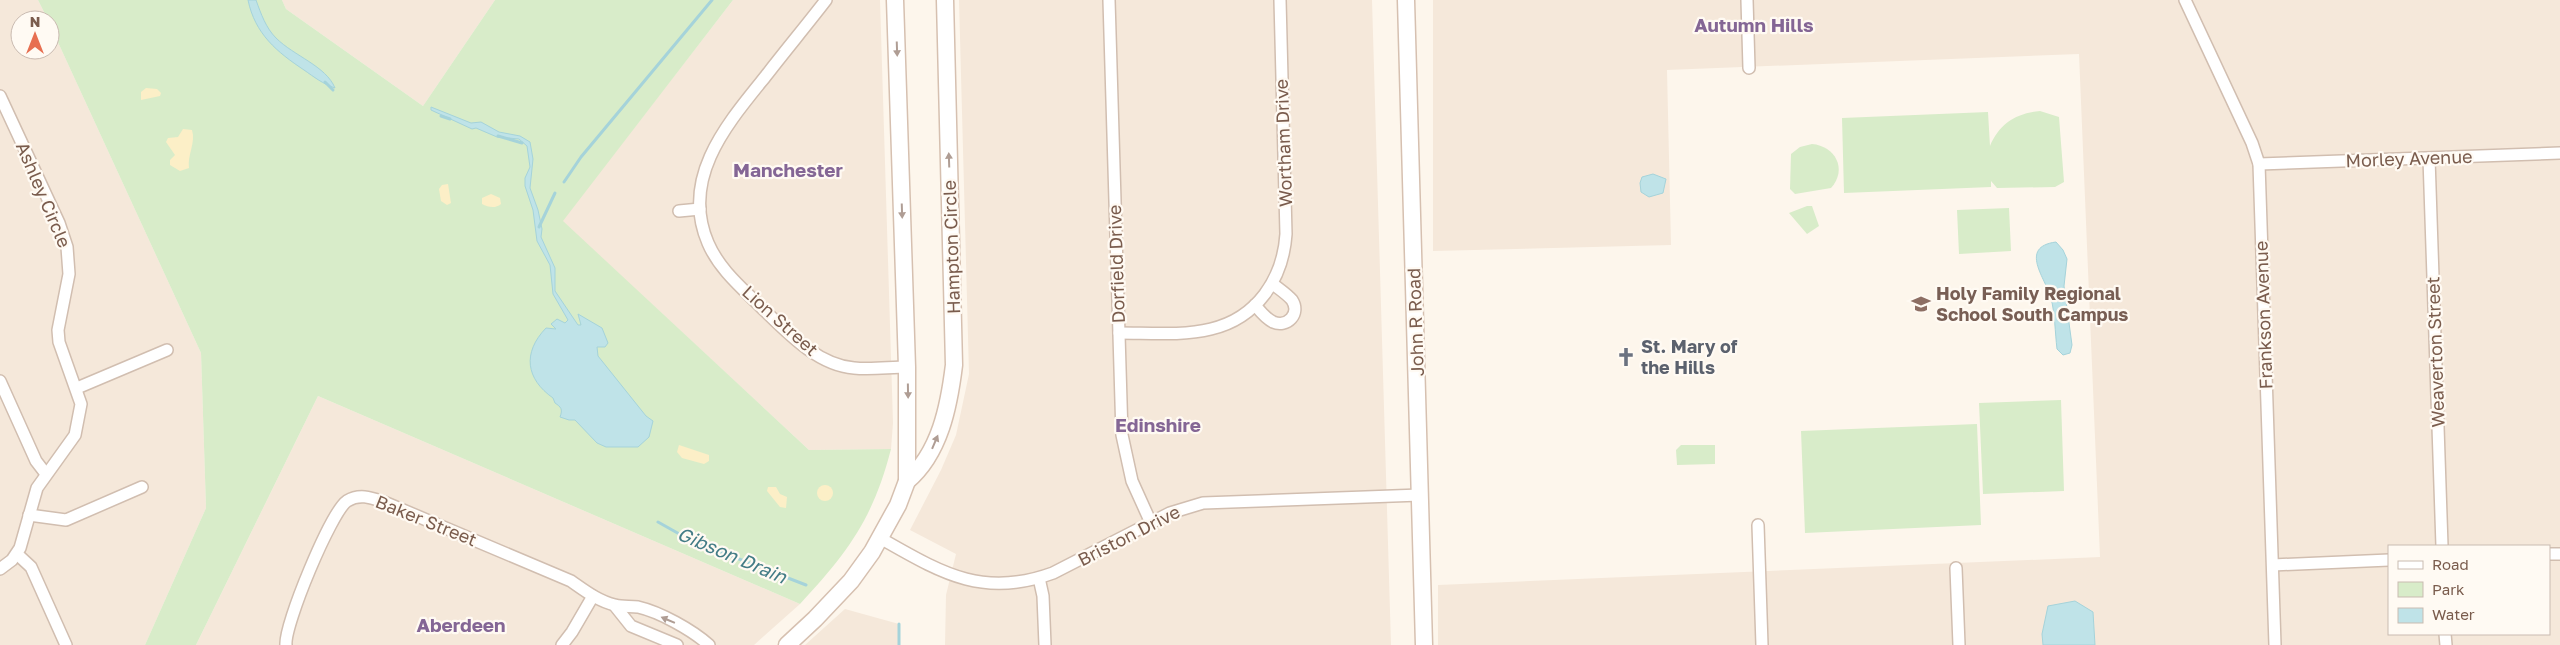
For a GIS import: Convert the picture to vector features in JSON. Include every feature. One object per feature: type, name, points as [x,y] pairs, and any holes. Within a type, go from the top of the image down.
[{"type":"street","name":"Lion Street","points":[[826,0],[720,136],[702,175],[700,208],[708,243],[721,265],[806,348],[827,361],[841,366],[855,368],[907,367]]},
{"type":"street","name":"Hampton Circle","points":[[787,645],[851,581],[880,538],[898,504],[907,481],[907,367],[895,0]]},
{"type":"street","name":"Hampton Circle","points":[[907,481],[924,465],[940,429],[949,399],[954,365],[945,0]]},
{"type":"street","name":"Dorfield Drive","points":[[1109,0],[1124,450],[1132,481],[1152,523]]},
{"type":"street","name":"Wortham Drive","points":[[1119,333],[1210,329],[1230,322],[1255,305],[1273,284],[1284,252],[1286,234],[1280,0]]},
{"type":"street","name":"John R Road","points":[[1406,0],[1424,645]]},
{"type":"street","points":[[1747,0],[1749,68]]},
{"type":"street","name":"Frankson Avenue","points":[[2185,0],[2252,143],[2259,164],[2275,645]]},
{"type":"street","name":"Ashley Circle","points":[[0,96],[59,223],[67,247],[69,274],[58,330],[59,342],[77,388],[81,404],[75,435],[46,474],[34,497],[25,539],[17,554],[0,569]]},
{"type":"street","name":"Morley Avenue","points":[[2259,164],[2560,153]]},
{"type":"street","name":"Weaverton Street","points":[[2429,158],[2442,545]]},
{"type":"street","points":[[678,211],[700,208]]},
{"type":"street","points":[[1255,305],[1268,319],[1275,323],[1289,321],[1294,313],[1294,305],[1291,298],[1273,284]]},
{"type":"street","points":[[77,388],[167,350]]},
{"type":"street","points":[[0,381],[36,461],[46,474]]},
{"type":"street","points":[[30,515],[66,520],[142,487]]},
{"type":"street","name":"Briston Drive","points":[[880,538],[938,571],[957,577],[990,583],[1008,583],[1039,578],[1070,565],[1187,507],[1226,500],[1420,495]]},
{"type":"street","name":"Baker Street","points":[[286,645],[287,630],[292,612],[334,518],[345,503],[360,496],[384,502],[571,581],[593,596],[615,606],[638,607],[686,628],[709,645]]},
{"type":"street","points":[[1758,525],[1762,645]]},
{"type":"street","points":[[17,554],[31,567],[66,645]]},
{"type":"street","points":[[2272,565],[2388,560]]},
{"type":"street","points":[[1956,568],[1959,645]]},
{"type":"street","points":[[1039,578],[1044,596],[1045,645]]},
{"type":"street","points":[[562,645],[572,632],[593,596]]},
{"type":"street","name":"Baker Street","points":[[615,606],[631,626],[677,645],[686,628]]},
{"type":"shaded area","points":[[0,0],[38,0],[43,10],[10,10],[10,60],[60,60],[60,47],[201,353],[206,508],[145,645],[0,645]]},
{"type":"shaded area","points":[[282,0],[495,0],[423,106],[286,9]]},
{"type":"shaded area","name":"Manchester","points":[[733,0],[880,0],[893,423],[891,449],[809,450],[562,221]]},
{"type":"shaded area","name":"Edinshire","points":[[959,0],[1372,0],[1391,645],[945,645],[946,595],[956,554],[910,530],[941,470],[956,435],[969,374]]},
{"type":"shaded area","points":[[1433,0],[2560,0],[2560,645],[1438,645],[1438,585],[2100,557],[2079,54],[1667,70],[1671,245],[1433,251]]},
{"type":"shaded area","name":"Aberdeen","points":[[318,396],[800,604],[754,645],[196,645]]},
{"type":"shaded area","points":[[845,609],[899,624],[899,645],[805,645]]},
{"type":"green space","points":[[38,0],[282,0],[286,9],[423,106],[495,0],[733,0],[563,221],[809,450],[891,449],[876,495],[857,533],[832,568],[800,604],[318,396],[196,645],[145,645],[206,508],[201,353],[60,47],[60,10],[43,10]]},
{"type":"green space","points":[[2040,111],[2059,117],[2064,182],[2055,187],[1997,188],[1991,181],[1991,187],[1844,193],[1842,118],[1988,112],[1990,146],[1998,132],[2009,121],[2023,114]]},
{"type":"green space","points":[[1812,144],[1827,149],[1833,154],[1839,166],[1836,181],[1831,188],[1795,194],[1790,189],[1791,154],[1800,147]]},
{"type":"green space","points":[[1812,206],[1819,226],[1807,234],[1789,213]]},
{"type":"green space","points":[[2009,208],[2011,251],[1959,254],[1957,210]]},
{"type":"green space","points":[[2061,400],[2064,491],[1983,494],[1979,403]]},
{"type":"green space","points":[[1977,424],[1981,525],[1805,533],[1801,431]]},
{"type":"green space","points":[[1681,445],[1715,445],[1715,464],[1677,465],[1676,450]]},
{"type":"sand","points":[[146,88],[157,89],[161,93],[160,96],[141,100],[141,92]]},
{"type":"sand","points":[[183,129],[192,130],[193,140],[189,168],[180,171],[170,165],[170,160],[175,155],[166,142],[168,138],[178,137]]},
{"type":"sand","points":[[448,184],[451,203],[447,205],[441,201],[439,189],[442,185]]},
{"type":"sand","points":[[491,194],[500,198],[501,204],[492,207],[482,204],[482,198]]},
{"type":"sand","points":[[679,445],[709,455],[709,461],[704,464],[682,458],[677,452]]},
{"type":"sand","points":[[825,485],[833,493],[825,501],[817,493]]},
{"type":"sand","points":[[768,487],[776,487],[780,494],[787,497],[786,508],[780,507],[767,491]]},
{"type":"water","points":[[248,0],[256,0],[272,34],[283,44],[325,73],[335,88],[315,78],[268,41],[256,23]]},
{"type":"water","points":[[431,107],[471,123],[481,122],[499,132],[520,136],[530,142],[533,159],[530,188],[538,210],[542,229],[541,237],[555,268],[555,291],[578,325],[581,325],[578,314],[602,328],[608,343],[605,347],[597,347],[598,356],[646,416],[653,421],[649,437],[638,447],[606,447],[597,443],[575,420],[560,417],[560,407],[537,383],[533,374],[530,365],[531,356],[538,337],[546,328],[556,329],[551,324],[557,319],[565,323],[568,320],[553,294],[550,265],[537,241],[533,210],[525,186],[525,178],[530,167],[527,146],[519,139],[497,137],[476,128],[472,129],[431,110]]},
{"type":"water","points":[[1653,174],[1666,179],[1663,193],[1649,197],[1641,192],[1640,183],[1642,177]]},
{"type":"water","points":[[2056,242],[2063,250],[2067,259],[2064,286],[2072,345],[2070,353],[2063,355],[2057,349],[2051,298],[2037,265],[2036,257],[2038,250],[2045,245]]},
{"type":"water","points":[[2075,601],[2093,612],[2095,645],[2043,645],[2042,634],[2048,606]]},
{"type":"waterway","points":[[564,182],[581,157],[712,0]]},
{"type":"waterway","name":"Gibson Drain","points":[[325,82],[333,90]]},
{"type":"waterway","name":"Gibson Drain","points":[[441,116],[450,119]]},
{"type":"waterway","name":"Gibson Drain","points":[[498,136],[522,143]]},
{"type":"waterway","points":[[539,227],[555,193]]},
{"type":"waterway","name":"Gibson Drain","points":[[658,522],[690,540],[806,585]]},
{"type":"waterway","name":"Gibson Drain","points":[[899,624],[899,645]]},
{"type":"place","name":"Holy Family Regional School South Campus","points":[[1921,304]]},
{"type":"place","name":"St. Mary of the Hills","points":[[1626,357]]},
{"type":"district","name":"Autumn Hills","points":[[1754,25]]},
{"type":"district","name":"Manchester","points":[[788,170]]},
{"type":"district","name":"Edinshire","points":[[1158,425]]},
{"type":"district","name":"Aberdeen","points":[[461,625]]}]
